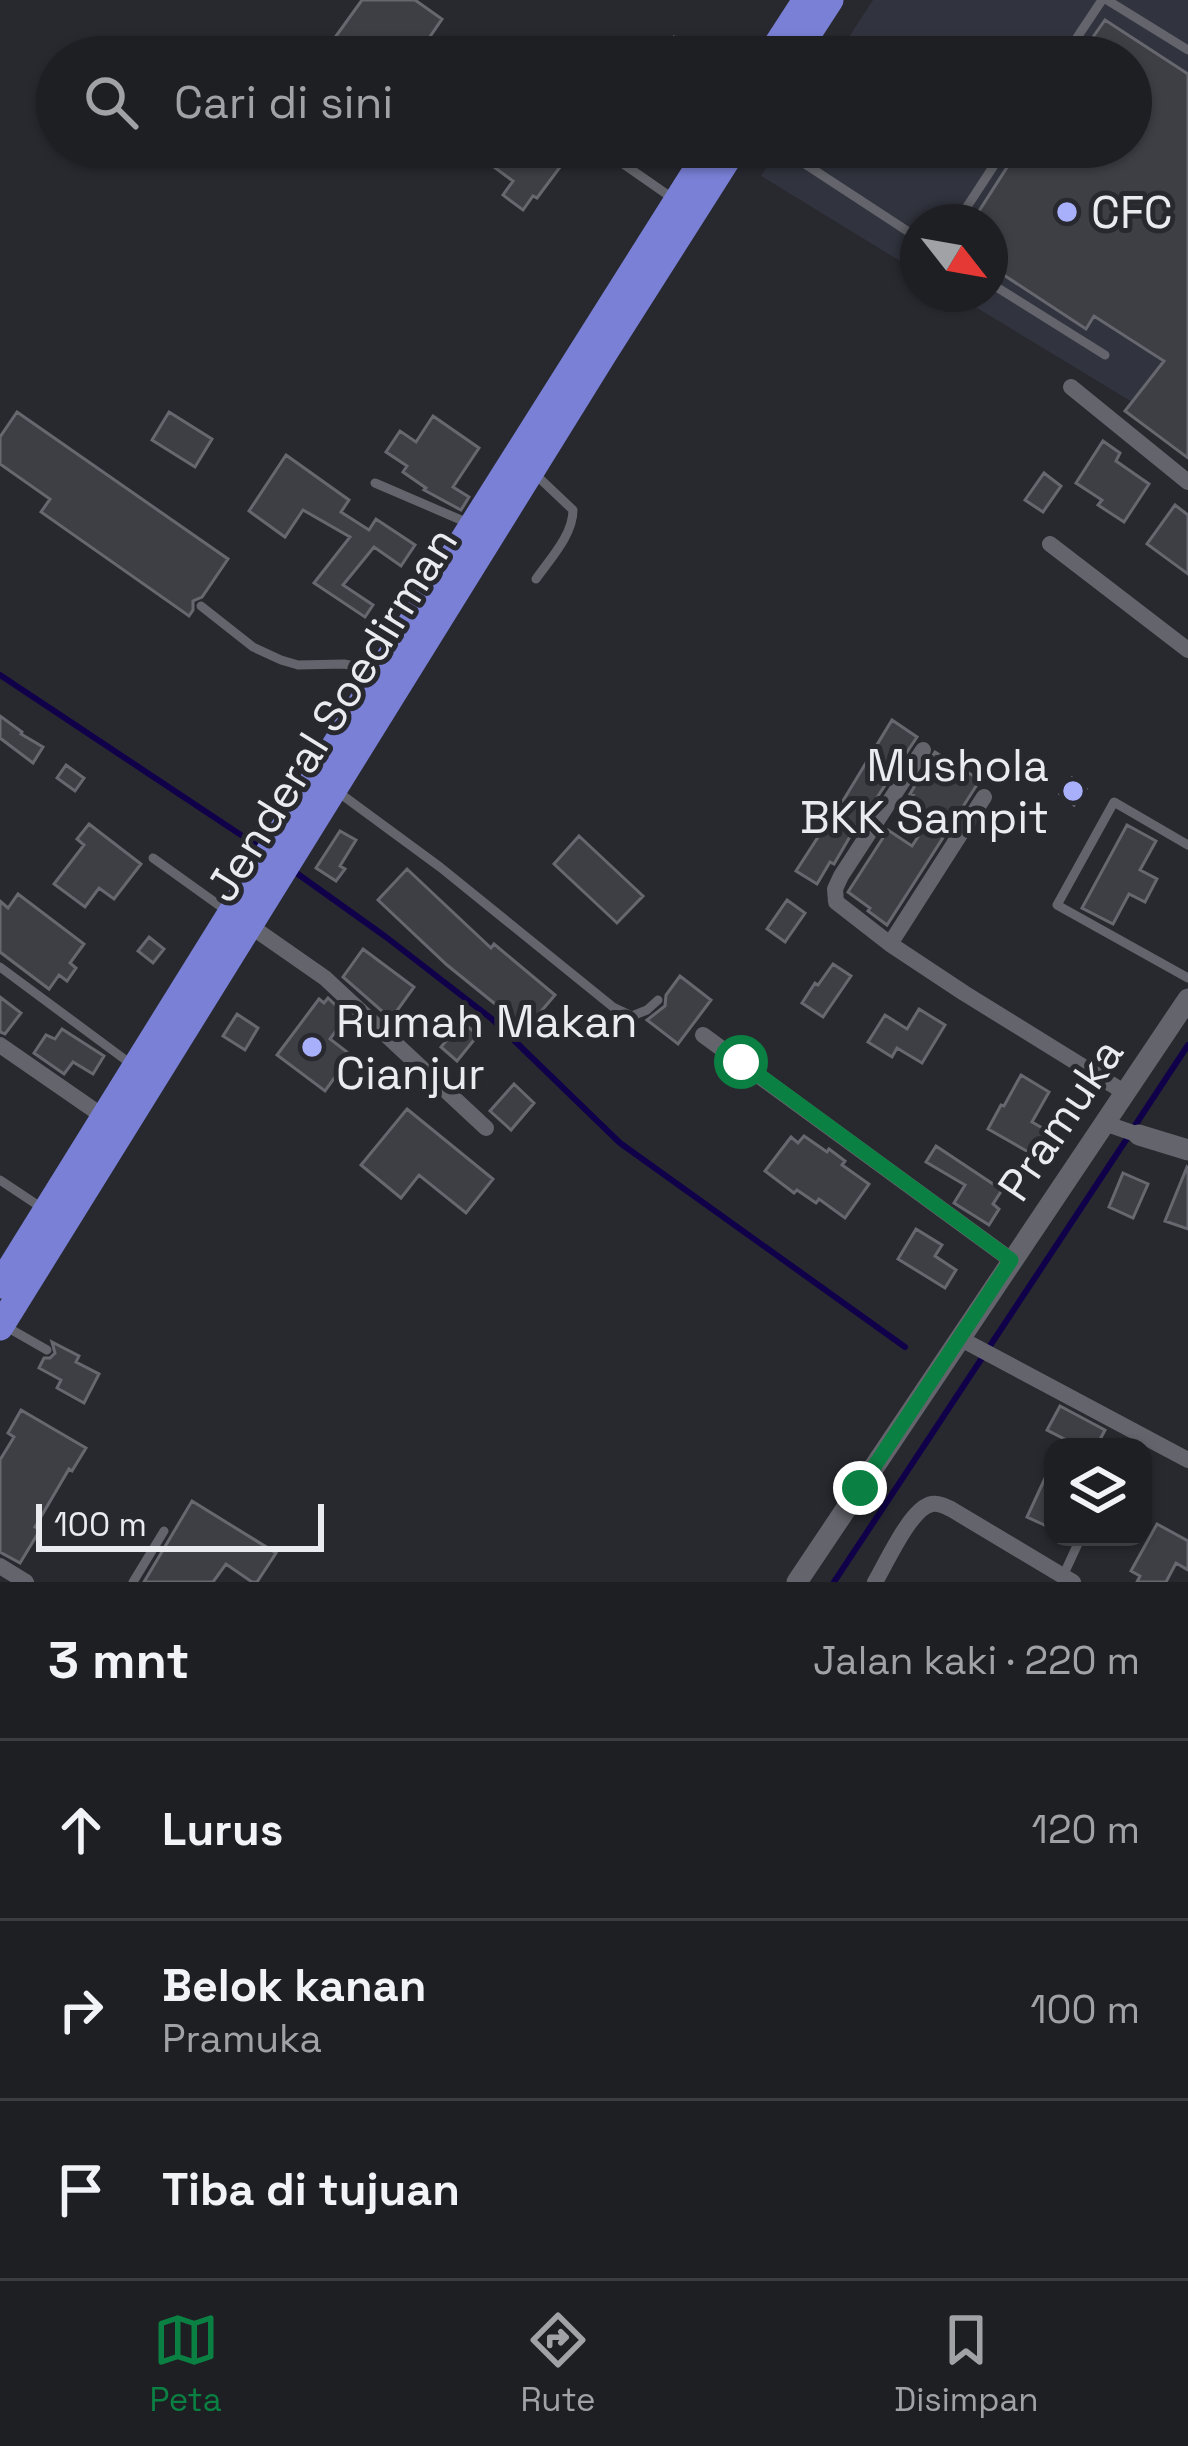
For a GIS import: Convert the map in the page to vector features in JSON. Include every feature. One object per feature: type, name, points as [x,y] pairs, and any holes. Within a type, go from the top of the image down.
[{"type":"highway","points":[[783,36],[806,0]]},
{"type":"highway","points":[[807,36],[830,0]]},
{"type":"highway","name":"Jenderal Soedirman","points":[[0,1286],[8,1256],[46,1211],[135,1067],[334,788],[473,525],[697,168]]},
{"type":"highway","name":"Jenderal Soedirman","points":[[1,1326],[382,670],[430,612],[532,470],[722,168]]},
{"type":"street","points":[[1071,387],[1188,482]]},
{"type":"street","points":[[1050,544],[1188,650]]},
{"type":"street","points":[[923,750],[841,876],[836,902],[890,944],[1124,1092]]},
{"type":"street","points":[[890,944],[984,797]]},
{"type":"street","points":[[240,920],[326,978],[486,1128]]},
{"type":"street","name":"Pramuka","points":[[797,1582],[971,1344],[1011,1260],[1121,1129],[1124,1092],[1188,999]]},
{"type":"street","points":[[703,1035],[1011,1260]]},
{"type":"street","points":[[0,1045],[104,1118]]},
{"type":"street","points":[[1121,1129],[1188,1150]]},
{"type":"street","points":[[971,1344],[1188,1460]]},
{"type":"street","points":[[875,1582],[911,1520],[931,1504],[951,1509],[1068,1579]]},
{"type":"street","points":[[0,1566],[26,1582]]},
{"type":"lane","points":[[1079,36],[1104,0],[1188,50]]},
{"type":"lane","points":[[629,168],[675,200]]},
{"type":"lane","points":[[811,168],[900,226]]},
{"type":"lane","points":[[969,204],[992,168]]},
{"type":"lane","points":[[1008,294],[1105,355]]},
{"type":"lane","points":[[532,470],[573,510],[574,518],[536,579]]},
{"type":"lane","points":[[375,482],[473,525]]},
{"type":"lane","points":[[201,606],[253,647],[281,660],[382,670]]},
{"type":"lane","points":[[334,788],[613,1007],[626,1015],[638,1015],[658,1000]]},
{"type":"lane","points":[[1188,845],[1114,802],[1057,905],[1188,978]]},
{"type":"lane","points":[[153,858],[240,920]]},
{"type":"lane","points":[[0,967],[135,1067]]},
{"type":"lane","points":[[0,1180],[46,1211]]},
{"type":"lane","points":[[1,1326],[47,1350]]},
{"type":"lane","points":[[133,1582],[164,1531]]},
{"type":"lane","points":[[1068,1579],[1078,1546]]},
{"type":"shaded area","points":[[873,0],[1188,0],[1188,387],[1160,366],[1132,402],[984,312],[1008,312],[1008,204],[900,204],[900,261],[761,176],[766,168],[1152,168],[1152,36],[850,36]]},
{"type":"building","points":[[362,0],[415,0],[442,19],[430,36],[336,36]]},
{"type":"building","points":[[1105,20],[1130,36],[1094,36]]},
{"type":"building","points":[[1152,51],[1188,74],[1188,458],[1125,411],[1164,361],[1094,316],[1086,329],[1008,278],[1008,204],[984,204],[1007,168],[1152,168]]},
{"type":"building","points":[[495,168],[559,168],[523,210],[503,195],[513,181]]},
{"type":"building","points":[[17,412],[228,559],[202,597],[193,601],[189,616],[41,512],[50,499],[0,464],[0,437]]},
{"type":"building","points":[[169,412],[212,439],[195,467],[152,440]]},
{"type":"building","points":[[433,416],[479,448],[453,487],[469,497],[461,510],[424,490],[403,472],[407,466],[386,452],[400,431],[416,442]]},
{"type":"building","points":[[1103,441],[1120,453],[1116,461],[1149,484],[1124,522],[1076,483]]},
{"type":"building","points":[[286,455],[349,500],[341,512],[369,530],[376,519],[415,545],[401,566],[374,547],[343,585],[373,605],[365,617],[314,583],[350,537],[303,510],[285,537],[249,511]]},
{"type":"building","points":[[1044,473],[1061,486],[1043,512],[1025,500]]},
{"type":"building","points":[[1175,505],[1188,515],[1188,574],[1147,544]]},
{"type":"building","points":[[0,716],[43,747],[33,763],[0,738]]},
{"type":"building","points":[[892,720],[917,737],[817,884],[796,871]]},
{"type":"building","points":[[935,752],[980,780],[887,925],[848,892],[888,830],[912,846],[931,817],[908,802]]},
{"type":"building","points":[[66,765],[84,778],[75,791],[57,778]]},
{"type":"building","name":"Mushola BKK Sampit","points":[[1072,778],[1086,789],[1074,805],[1060,794]]},
{"type":"building","points":[[89,824],[141,864],[114,899],[99,888],[85,907],[54,884],[84,845],[77,839]]},
{"type":"building","points":[[1127,825],[1156,841],[1140,870],[1157,879],[1145,902],[1129,894],[1113,924],[1082,908]]},
{"type":"building","points":[[340,831],[356,840],[336,881],[316,868]]},
{"type":"building","points":[[579,836],[643,896],[617,923],[554,864]]},
{"type":"building","points":[[407,869],[491,948],[494,944],[555,995],[526,1029],[447,965],[378,900]]},
{"type":"building","points":[[18,894],[84,944],[70,963],[76,968],[67,981],[59,975],[49,989],[0,952],[0,901],[8,908]]},
{"type":"building","points":[[787,900],[805,913],[785,942],[767,929]]},
{"type":"building","points":[[149,937],[164,949],[153,963],[138,951]]},
{"type":"building","points":[[363,949],[414,987],[391,1019],[343,977]]},
{"type":"building","points":[[833,964],[851,976],[823,1017],[802,1003]]},
{"type":"building","points":[[680,976],[711,1000],[678,1044],[647,1020],[665,1006],[666,995]]},
{"type":"building","points":[[0,997],[21,1013],[5,1034],[0,1032]]},
{"type":"building","name":"Rumah Makan Cianjur","points":[[328,998],[347,1016],[330,1039],[351,1055],[325,1091],[277,1055],[319,999],[324,1003]]},
{"type":"building","points":[[919,1009],[945,1025],[922,1063],[897,1048],[892,1057],[868,1042],[885,1015],[907,1029]]},
{"type":"building","points":[[237,1014],[258,1028],[245,1050],[223,1036]]},
{"type":"building","points":[[462,1022],[478,1035],[457,1061],[441,1047]]},
{"type":"building","points":[[62,1029],[104,1056],[93,1074],[73,1062],[64,1074],[34,1053],[46,1035],[55,1039]]},
{"type":"building","points":[[1021,1075],[1049,1092],[1032,1122],[1046,1130],[1032,1154],[988,1129]]},
{"type":"building","points":[[514,1084],[534,1103],[511,1130],[490,1111]]},
{"type":"building","points":[[407,1109],[493,1179],[466,1213],[419,1175],[401,1198],[361,1165]]},
{"type":"building","points":[[804,1136],[829,1149],[869,1184],[845,1218],[819,1199],[816,1203],[797,1190],[794,1193],[765,1171],[791,1137],[798,1143]]},
{"type":"building","points":[[936,1146],[1002,1190],[993,1204],[999,1209],[989,1225],[954,1203],[965,1185],[926,1162]]},
{"type":"building","points":[[1188,1168],[1188,1229],[1165,1221]]},
{"type":"building","points":[[1123,1173],[1148,1184],[1133,1218],[1109,1207]]},
{"type":"building","points":[[916,1229],[942,1245],[935,1256],[956,1270],[945,1288],[898,1259]]},
{"type":"building","points":[[52,1342],[79,1356],[76,1362],[99,1374],[84,1403],[57,1388],[61,1380],[39,1368],[44,1358],[55,1353]]},
{"type":"building","points":[[1060,1406],[1105,1430],[1101,1438],[1063,1438],[1047,1430]]},
{"type":"building","points":[[21,1410],[86,1448],[35,1527],[40,1530],[20,1563],[0,1552],[0,1460],[14,1437],[8,1433]]},
{"type":"building","points":[[1044,1480],[1044,1525],[1027,1517]]},
{"type":"building","points":[[192,1501],[276,1553],[257,1582],[226,1564],[213,1582],[144,1582]]},
{"type":"building","points":[[1157,1524],[1188,1541],[1188,1570],[1176,1563],[1166,1582],[1137,1582],[1140,1576],[1131,1571],[1145,1546],[1152,1546]]},
{"type":"waterway","points":[[0,675],[259,847]]},
{"type":"waterway","points":[[295,872],[492,1019],[620,1143],[905,1347]]},
{"type":"waterway","points":[[1134,1127],[1188,1045]]},
{"type":"waterway","points":[[834,1582],[1128,1137]]},
{"type":"place","name":"CFC","points":[[1067,212]]},
{"type":"place","name":"Mushola BKK Sampit","points":[[1073,791]]},
{"type":"place","name":"Rumah Makan Cianjur","points":[[312,1047]]},
{"type":"route","points":[[741,1062],[1011,1260],[860,1488]]}]
